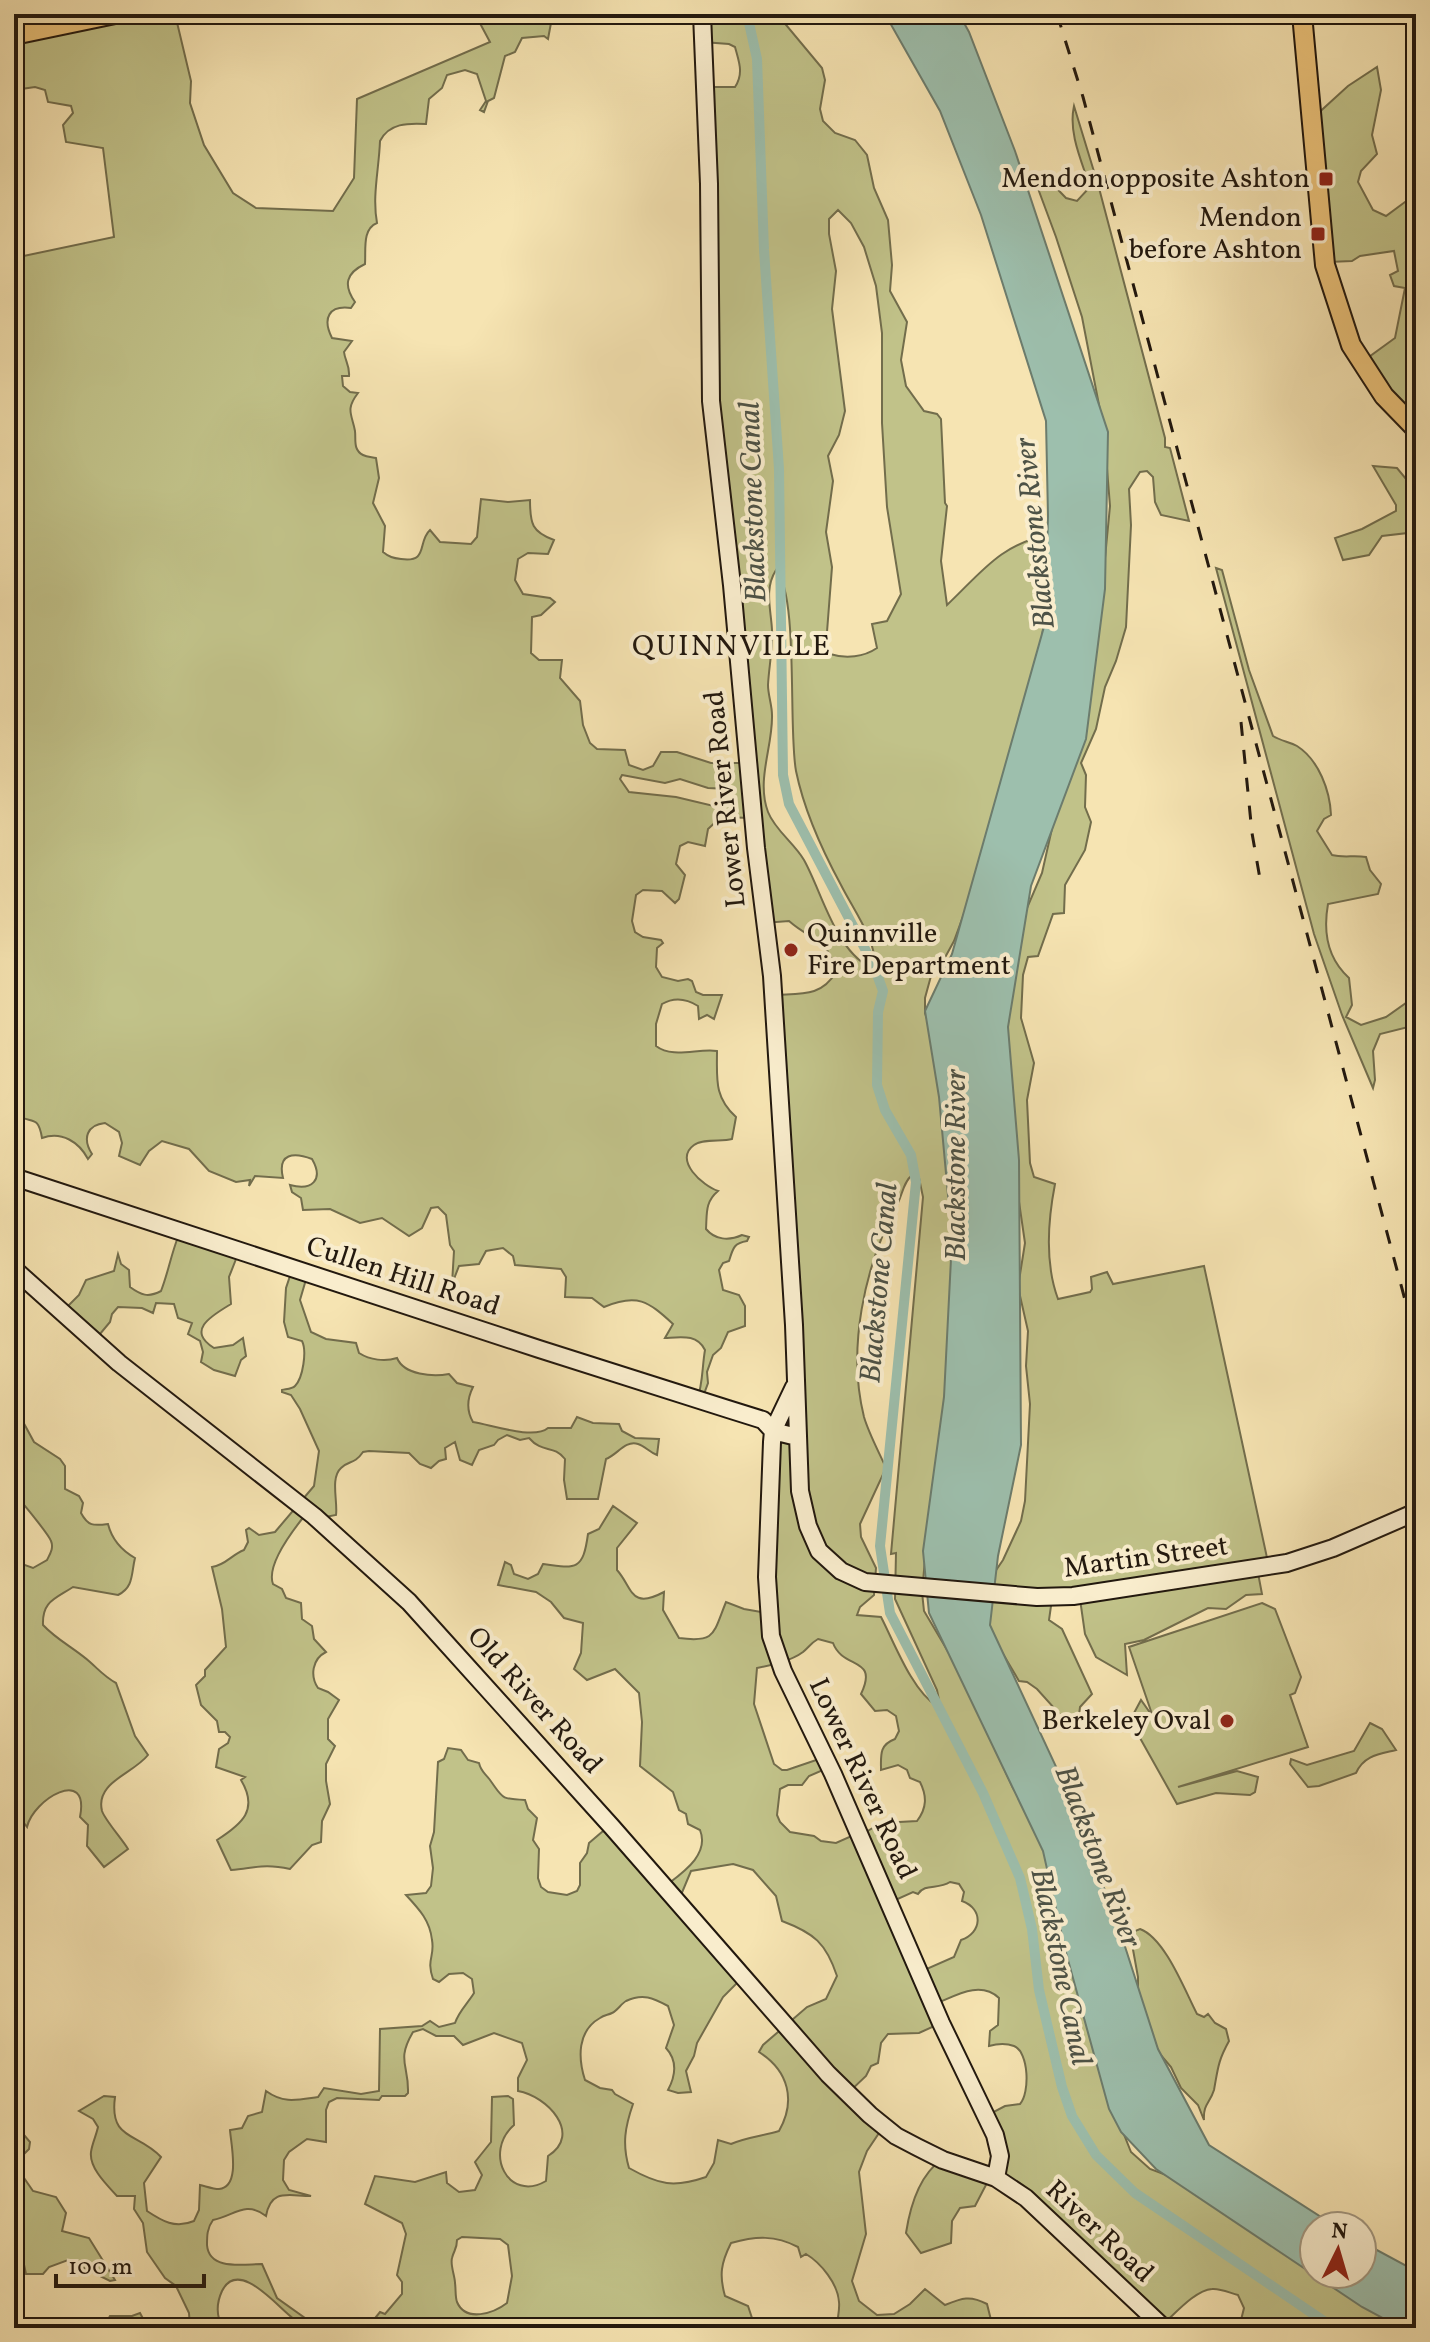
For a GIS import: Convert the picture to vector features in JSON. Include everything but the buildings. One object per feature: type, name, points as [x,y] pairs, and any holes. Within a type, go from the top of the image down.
[{"type":"main road","points":[[14,20],[46,14]]},
{"type":"main road","points":[[14,35],[115,14]]},
{"type":"main road","points":[[1302,14],[1325,265],[1351,345],[1384,396],[1416,429]]},
{"type":"street","name":"Lower River Road","points":[[702,14],[709,184],[712,420],[772,976],[794,1325],[800,1491],[808,1526],[825,1557],[848,1576],[874,1584]]},
{"type":"street","name":"Cullen Hill Road","points":[[14,1177],[763,1420],[773,1431],[797,1437]]},
{"type":"street","name":"Old River Road","points":[[14,1269],[119,1363],[314,1516],[409,1602],[612,1827],[828,2074],[870,2115],[896,2136],[917,2147],[943,2160],[996,2178]]},
{"type":"street","name":"Lower River Road","points":[[794,1387],[773,1431],[767,1577],[771,1636],[783,1671],[833,1774],[941,2023],[995,2135],[1000,2156],[996,2178]]},
{"type":"street","name":"Martin Street","points":[[874,1584],[1037,1597],[1121,1590],[1287,1563],[1345,1543],[1416,1512]]},
{"type":"street","name":"River Road","points":[[996,2178],[1037,2207],[1164,2328]]},
{"type":"green space","points":[[136,14],[175,14],[191,81],[190,103],[204,145],[233,193],[256,208],[333,211],[354,178],[357,99],[490,42],[475,14],[557,14],[551,23],[548,39],[544,36],[522,38],[515,52],[505,56],[494,98],[488,101],[484,112],[480,110],[486,101],[477,74],[465,70],[447,75],[442,88],[429,99],[426,124],[400,125],[384,135],[380,141],[376,182],[377,223],[367,235],[365,264],[354,271],[348,280],[355,302],[351,308],[333,311],[328,324],[332,338],[352,341],[344,352],[349,376],[342,376],[343,386],[350,392],[358,393],[351,408],[356,448],[363,455],[376,458],[379,478],[373,503],[385,526],[383,552],[396,558],[416,558],[430,530],[440,542],[471,544],[477,537],[481,499],[508,502],[530,500],[534,526],[541,534],[554,540],[548,554],[528,553],[518,559],[515,580],[523,594],[550,598],[555,602],[541,615],[532,617],[531,653],[539,660],[562,660],[560,678],[580,701],[583,725],[590,743],[597,749],[625,750],[629,765],[643,770],[653,766],[661,752],[677,752],[711,763],[747,763],[722,490],[706,87],[735,87],[740,67],[735,47],[703,42],[702,14],[777,14],[822,68],[825,80],[820,109],[823,121],[835,133],[855,140],[867,155],[874,188],[888,220],[892,265],[890,291],[907,322],[901,360],[906,386],[924,411],[937,414],[941,419],[947,506],[941,561],[947,605],[1004,553],[1032,539],[1048,536],[1046,607],[1040,652],[983,862],[954,941],[931,976],[925,998],[925,1013],[937,1048],[953,1182],[949,1411],[925,1560],[924,1611],[956,1665],[1013,1788],[1036,1823],[1049,1859],[1049,1880],[1059,1920],[1115,2112],[1131,2152],[1150,2169],[1198,2187],[1298,2262],[1298,2290],[1340,2290],[1397,2328],[1233,2328],[1240,2324],[1244,2308],[1238,2295],[1215,2289],[1205,2290],[1192,2298],[1160,2327],[1035,2206],[997,2185],[999,2155],[984,2117],[1005,2106],[1020,2104],[1025,2091],[1026,2073],[1023,2056],[1014,2046],[989,2046],[990,2031],[998,2025],[999,1998],[984,1990],[976,1990],[935,2004],[939,2024],[919,2033],[888,2034],[881,2043],[878,2063],[871,2066],[866,2076],[849,2092],[881,2130],[867,2151],[859,2172],[866,2234],[852,2281],[859,2301],[877,2315],[894,2314],[925,2289],[945,2305],[966,2298],[987,2304],[991,2320],[1005,2328],[837,2328],[838,2295],[828,2275],[806,2254],[801,2257],[798,2247],[765,2238],[731,2243],[722,2275],[725,2296],[748,2306],[752,2318],[764,2328],[367,2328],[380,2312],[385,2314],[402,2294],[402,2282],[397,2275],[406,2234],[402,2223],[365,2204],[375,2176],[415,2182],[446,2172],[447,2183],[459,2192],[475,2190],[482,2175],[475,2162],[491,2142],[492,2097],[508,2096],[513,2099],[514,2125],[505,2136],[500,2160],[511,2180],[532,2186],[546,2181],[548,2156],[558,2147],[562,2137],[562,2127],[549,2108],[540,2100],[518,2091],[518,2078],[527,2060],[522,2043],[494,2033],[463,2045],[454,2036],[436,2036],[423,2029],[413,2032],[405,2050],[408,2093],[405,2096],[382,2096],[379,2100],[337,2098],[329,2102],[326,2110],[326,2142],[307,2139],[289,2152],[284,2160],[283,2180],[289,2190],[311,2196],[276,2197],[268,2207],[266,2216],[252,2209],[240,2210],[213,2220],[208,2229],[207,2245],[214,2259],[237,2265],[262,2264],[277,2298],[319,2328],[303,2328],[294,2323],[294,2319],[259,2288],[238,2280],[229,2282],[220,2296],[218,2314],[223,2328],[190,2328],[189,2313],[176,2286],[165,2278],[147,2252],[143,2223],[134,2209],[135,2196],[117,2196],[96,2170],[91,2152],[98,2127],[93,2119],[79,2111],[104,2096],[115,2097],[114,2111],[121,2129],[161,2157],[144,2183],[147,2211],[169,2223],[187,2223],[194,2221],[199,2210],[200,2185],[219,2189],[226,2187],[230,2181],[233,2164],[230,2130],[242,2128],[248,2116],[262,2112],[266,2091],[291,2100],[318,2097],[324,2088],[361,2094],[379,2091],[380,2029],[422,2026],[430,2021],[439,2027],[455,2023],[474,1993],[472,1979],[463,1973],[449,1974],[439,1982],[433,1979],[430,1967],[431,1933],[427,1921],[406,1895],[426,1893],[431,1886],[433,1868],[430,1846],[434,1832],[438,1762],[444,1759],[448,1748],[461,1750],[468,1760],[479,1763],[503,1796],[525,1800],[528,1809],[537,1818],[533,1840],[539,1849],[538,1878],[541,1887],[548,1892],[567,1895],[577,1891],[580,1863],[589,1843],[609,1826],[664,1887],[698,1855],[702,1839],[700,1830],[688,1824],[686,1814],[679,1810],[673,1792],[640,1766],[642,1722],[639,1693],[615,1669],[587,1680],[574,1669],[581,1653],[583,1623],[564,1618],[551,1602],[536,1592],[498,1585],[505,1562],[511,1565],[514,1574],[528,1579],[538,1574],[543,1564],[571,1566],[581,1561],[588,1534],[599,1529],[613,1506],[637,1523],[617,1548],[617,1570],[638,1598],[645,1599],[664,1592],[663,1610],[679,1638],[700,1639],[712,1634],[726,1602],[767,1613],[778,1430],[790,1396],[772,995],[816,990],[836,972],[823,945],[789,921],[764,923],[751,818],[721,817],[708,829],[705,846],[688,842],[680,846],[676,864],[685,875],[679,899],[675,903],[662,891],[643,890],[636,895],[632,921],[635,932],[663,943],[657,948],[656,967],[662,977],[678,981],[688,979],[696,992],[722,995],[714,1019],[707,1015],[699,1019],[698,1006],[676,1000],[662,1004],[656,1024],[656,1046],[663,1050],[678,1053],[717,1051],[720,1095],[736,1117],[732,1139],[698,1143],[688,1151],[687,1158],[692,1172],[718,1191],[709,1204],[706,1229],[722,1238],[749,1237],[735,1247],[729,1261],[723,1263],[719,1270],[723,1290],[739,1295],[745,1306],[745,1326],[728,1332],[721,1348],[713,1355],[701,1402],[697,1400],[705,1350],[693,1339],[665,1338],[673,1324],[649,1305],[634,1300],[604,1307],[592,1298],[565,1297],[566,1277],[561,1269],[515,1265],[513,1256],[503,1248],[486,1251],[479,1264],[459,1266],[452,1284],[454,1251],[450,1245],[446,1215],[438,1207],[431,1208],[422,1228],[409,1236],[382,1218],[360,1223],[330,1209],[303,1210],[301,1198],[292,1192],[290,1185],[304,1186],[314,1182],[317,1173],[312,1159],[288,1156],[282,1164],[283,1178],[255,1176],[249,1186],[250,1180],[236,1182],[209,1171],[189,1149],[162,1141],[149,1151],[140,1165],[119,1156],[122,1143],[119,1132],[105,1123],[94,1126],[88,1133],[87,1143],[92,1154],[88,1159],[69,1140],[56,1136],[42,1138],[36,1122],[14,1114],[14,258],[114,237],[103,148],[66,142],[63,125],[73,113],[71,106],[48,102],[45,90],[35,87],[14,90],[14,40]],"holes":[[[838,210],[851,223],[864,247],[876,286],[882,333],[882,423],[887,507],[901,594],[887,621],[872,624],[877,648],[848,657],[830,654],[826,645],[832,567],[826,532],[833,481],[828,456],[839,435],[845,411],[832,309],[836,271],[829,219]],[[776,570],[788,606],[794,751],[799,786],[821,844],[868,936],[876,970],[862,962],[841,938],[804,860],[768,812],[764,775],[772,727],[768,685],[772,577]],[[622,775],[665,783],[680,779],[708,788],[728,789],[728,805],[722,808],[676,797],[629,792],[620,779]],[[912,1175],[919,1178],[923,1197],[891,1554],[896,1553],[895,1599],[937,1690],[937,1706],[912,1678],[881,1617],[857,1615],[860,1607],[874,1595],[876,1568],[861,1537],[860,1524],[886,1468],[864,1417],[859,1391],[858,1337],[867,1282],[875,1256]],[[818,1639],[833,1643],[844,1657],[863,1668],[866,1674],[861,1694],[875,1711],[887,1710],[896,1716],[899,1731],[895,1739],[884,1747],[881,1770],[898,1765],[907,1770],[910,1778],[920,1782],[925,1802],[917,1821],[881,1823],[861,1835],[856,1834],[836,1843],[790,1832],[780,1822],[777,1815],[780,1789],[788,1785],[802,1785],[809,1776],[830,1767],[825,1757],[787,1770],[774,1764],[754,1704],[757,1668],[793,1658]],[[733,1864],[753,1870],[776,1896],[782,1921],[811,1935],[823,1947],[837,1976],[826,1999],[807,2007],[759,2052],[777,2068],[787,2087],[787,2109],[779,2131],[731,2144],[718,2140],[714,2163],[706,2177],[685,2183],[667,2183],[629,2168],[625,2136],[633,2104],[612,2090],[585,2080],[581,2046],[592,2023],[614,2012],[626,2001],[638,1997],[653,1999],[668,2006],[674,2025],[666,2048],[674,2068],[668,2090],[691,2092],[686,2071],[697,2043],[723,1997],[743,1977],[678,1902],[691,1871]],[[950,1882],[959,1884],[964,1892],[962,1901],[974,1909],[978,1921],[973,1932],[961,1940],[954,1957],[920,1972],[893,1901]],[[462,2237],[500,2239],[508,2245],[512,2276],[507,2303],[480,2314],[461,2308],[456,2300],[452,2264],[457,2240]]]},
{"type":"green space","points":[[1377,67],[1381,90],[1372,135],[1377,154],[1361,171],[1358,182],[1373,210],[1386,216],[1409,199],[1416,201],[1416,429],[1362,362],[1395,338],[1405,288],[1394,286],[1390,275],[1398,271],[1394,251],[1360,256],[1352,261],[1329,262],[1313,118],[1348,86]]},
{"type":"green space","points":[[1074,106],[1099,188],[1165,447],[1170,448],[1189,521],[1161,515],[1155,502],[1153,477],[1147,471],[1140,472],[1129,489],[1131,525],[1126,627],[1105,687],[1096,729],[1081,763],[1086,775],[1085,807],[1091,822],[1085,850],[1065,885],[1064,913],[1053,914],[1038,956],[1028,957],[1023,975],[1021,1018],[1034,1063],[1027,1100],[1030,1163],[1034,1177],[1055,1184],[1049,1242],[1051,1271],[1058,1299],[1090,1292],[1091,1277],[1107,1272],[1113,1284],[1204,1266],[1269,1567],[1258,1573],[1262,1594],[1246,1595],[1226,1609],[1208,1608],[1144,1640],[1125,1644],[1127,1675],[1096,1657],[1085,1634],[1080,1599],[1052,1599],[1049,1620],[1062,1629],[1092,1694],[1080,1707],[1079,1715],[1063,1718],[1037,1689],[1019,1681],[990,1632],[987,1596],[990,1579],[1003,1560],[1021,1521],[1025,1501],[1030,1404],[1026,1366],[1028,1331],[1018,1287],[1025,1243],[1001,1078],[1021,922],[1042,873],[1099,620],[1110,506],[1104,431],[1082,317],[1033,175],[1042,173],[1066,198],[1077,201],[1090,187],[1074,137]]},
{"type":"green space","points":[[1373,466],[1397,468],[1416,491],[1416,532],[1382,536],[1369,555],[1343,560],[1335,538],[1362,529],[1396,511],[1396,505]]},
{"type":"green space","points":[[1216,568],[1222,570],[1249,670],[1273,736],[1305,752],[1326,786],[1331,815],[1324,819],[1317,831],[1332,855],[1366,857],[1370,870],[1381,884],[1378,894],[1328,904],[1327,914],[1327,935],[1332,954],[1349,978],[1352,1005],[1346,1017],[1361,1025],[1386,1017],[1406,1003],[1416,1001],[1416,1032],[1408,1027],[1380,1034],[1373,1051],[1373,1088],[1342,1015],[1314,934]]},
{"type":"green space","points":[[178,1237],[238,1254],[229,1277],[231,1304],[210,1318],[202,1329],[202,1335],[214,1348],[233,1345],[243,1338],[246,1356],[241,1360],[235,1376],[214,1370],[201,1362],[203,1352],[200,1341],[188,1334],[192,1323],[178,1318],[174,1304],[156,1303],[153,1313],[142,1308],[118,1307],[95,1340],[62,1312],[79,1295],[86,1280],[114,1271],[118,1254],[121,1264],[129,1270],[130,1287],[145,1295],[161,1291]]},
{"type":"green space","points":[[292,1270],[307,1276],[300,1300],[311,1332],[326,1339],[356,1343],[359,1353],[368,1357],[383,1360],[397,1358],[412,1371],[427,1375],[449,1374],[457,1383],[473,1387],[468,1404],[473,1422],[533,1433],[548,1428],[571,1428],[577,1417],[593,1423],[619,1424],[622,1431],[635,1438],[659,1439],[657,1455],[633,1443],[606,1459],[598,1499],[567,1499],[565,1459],[561,1454],[539,1446],[529,1438],[520,1440],[507,1435],[494,1445],[479,1450],[472,1465],[460,1460],[455,1442],[445,1448],[446,1459],[431,1468],[420,1464],[409,1453],[369,1451],[341,1468],[335,1484],[336,1515],[320,1518],[306,1514],[282,1548],[272,1576],[273,1584],[282,1589],[286,1598],[301,1603],[302,1619],[312,1626],[314,1639],[326,1652],[315,1663],[315,1683],[339,1700],[328,1719],[328,1739],[335,1746],[326,1764],[330,1804],[322,1821],[321,1842],[312,1845],[290,1869],[266,1866],[231,1870],[217,1840],[245,1815],[248,1800],[241,1780],[245,1777],[216,1767],[219,1749],[228,1743],[230,1737],[225,1732],[219,1732],[217,1721],[201,1705],[196,1685],[226,1647],[222,1609],[212,1567],[244,1550],[248,1542],[246,1530],[249,1528],[259,1535],[275,1532],[314,1486],[319,1451],[300,1409],[291,1395],[282,1392],[298,1382],[304,1358],[302,1341],[288,1337],[284,1322],[286,1288]]},
{"type":"green space","points":[[21,1418],[34,1442],[60,1459],[65,1466],[65,1489],[79,1496],[83,1503],[81,1513],[86,1520],[95,1525],[108,1524],[118,1544],[135,1558],[131,1580],[123,1592],[118,1595],[73,1587],[47,1606],[43,1617],[43,1625],[48,1630],[116,1683],[135,1736],[148,1755],[104,1793],[102,1811],[128,1849],[104,1867],[87,1846],[88,1825],[80,1817],[81,1802],[77,1793],[69,1790],[49,1798],[31,1816],[27,1827],[14,1816],[14,1697],[17,1691],[14,1666],[14,1556],[19,1563],[33,1568],[47,1560],[52,1546],[45,1532],[14,1494],[14,1422]]},
{"type":"green space","name":"Berkeley Oval","points":[[1262,1603],[1275,1609],[1301,1677],[1295,1693],[1290,1695],[1308,1747],[1178,1787],[1237,1771],[1258,1777],[1255,1792],[1250,1795],[1216,1793],[1177,1804],[1140,1738],[1141,1730],[1134,1713],[1141,1700],[1153,1717],[1129,1647]]},
{"type":"green space","points":[[1370,1723],[1382,1729],[1396,1750],[1368,1759],[1356,1773],[1308,1787],[1290,1764],[1291,1759],[1307,1765],[1354,1751]]},
{"type":"green space","points":[[1140,1929],[1149,1934],[1166,1954],[1197,2014],[1204,2017],[1208,2014],[1215,2023],[1226,2029],[1229,2041],[1220,2059],[1204,2120],[1198,2105],[1181,2088],[1171,2067],[1154,2047],[1138,2005],[1138,1977],[1130,1933]]},
{"type":"green space","points":[[14,2123],[30,2142],[29,2149],[18,2160],[22,2175],[33,2191],[56,2197],[66,2213],[62,2231],[89,2238],[115,2280],[110,2281],[68,2260],[49,2267],[43,2274],[26,2274],[23,2260],[14,2255]]},
{"type":"green space","points":[[941,2160],[987,2183],[975,2206],[960,2208],[952,2221],[951,2243],[921,2253],[906,2233],[908,2223],[921,2183]]},
{"type":"green space","points":[[140,2313],[148,2328],[103,2328],[110,2316]]},
{"type":"water","name":"Blackstone River","points":[[885,14],[959,14],[969,32],[1015,151],[1108,432],[1105,589],[1086,739],[1031,886],[1008,1027],[1019,1160],[1021,1445],[998,1556],[990,1625],[1072,1801],[1120,1931],[1158,2049],[1209,2145],[1310,2210],[1298,2210],[1298,2264],[1156,2169],[1121,2132],[1109,2109],[1065,1949],[1043,1851],[929,1613],[923,1551],[944,1397],[952,1239],[939,1097],[925,1011],[952,954],[1045,623],[1048,516],[1046,421],[981,215],[940,111]]},
{"type":"water","points":[[1378,2251],[1416,2271],[1416,2328],[1401,2328],[1337,2290],[1378,2290]]},
{"type":"waterway","name":"Blackstone Canal","points":[[747,14],[757,59],[764,250],[779,469],[783,775],[789,804],[874,966],[883,991],[878,1012],[877,1085],[885,1110],[911,1155],[916,1182],[880,1546],[890,1613],[983,1793],[1020,1878],[1032,1929],[1039,1990],[1062,2087],[1072,2116],[1096,2155],[1135,2193],[1334,2328]]},
{"type":"railway","points":[[1057,14],[1083,97],[1416,1341]]},
{"type":"railway","points":[[1241,722],[1252,833],[1260,879]]},
{"type":"place","name":"Mendon opposite Ashton","points":[[1326,179]]},
{"type":"place","name":"Mendon before Ashton","points":[[1318,234]]},
{"type":"place","name":"Quinnville Fire Department","points":[[791,950]]},
{"type":"place","name":"Berkeley Oval","points":[[1227,1721]]},
{"type":"district","name":"QUINNVILLE","points":[[732,647]]}]
